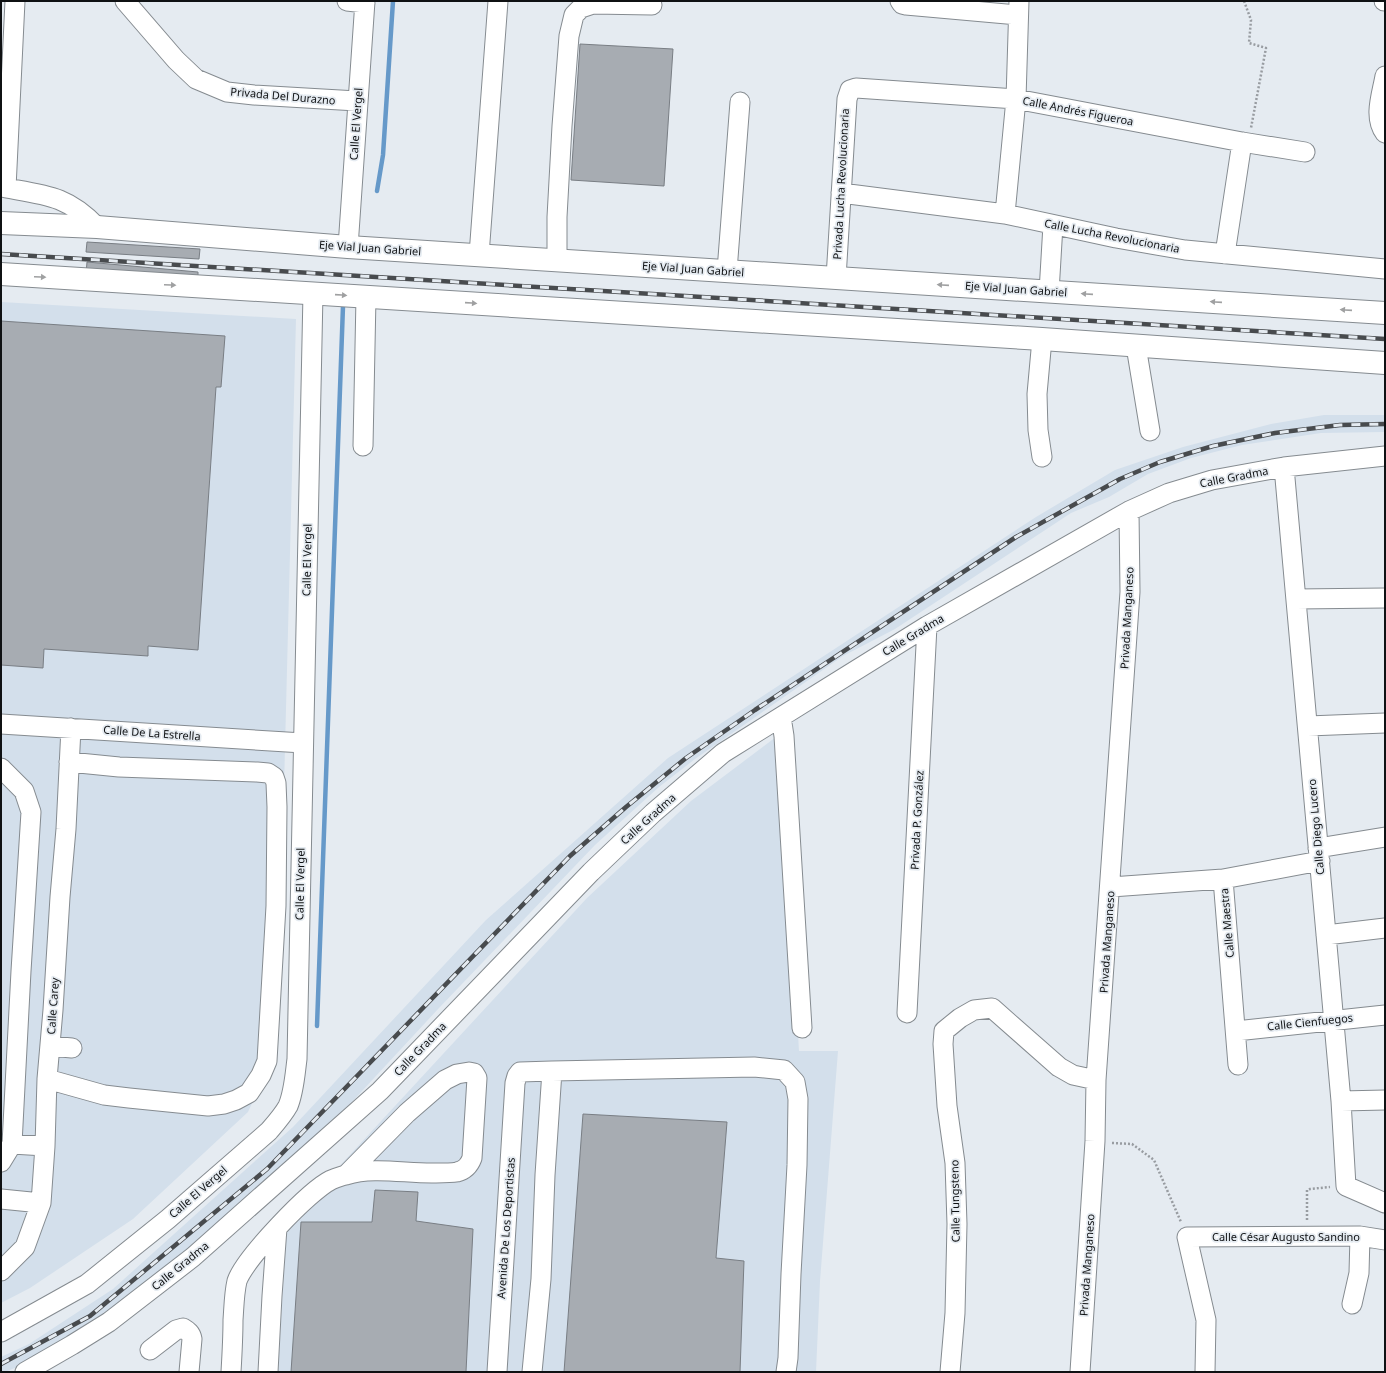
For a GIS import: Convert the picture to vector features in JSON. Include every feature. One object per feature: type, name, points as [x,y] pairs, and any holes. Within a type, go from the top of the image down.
[{"type":"main road","name":"Eje Vial Juan Gabriel","points":[[1,223],[97,227],[348,247],[1385,313]]},
{"type":"main road","points":[[1,274],[1385,363]]},
{"type":"street","points":[[15,1],[4,188],[38,193],[68,203],[86,215],[97,227]]},
{"type":"street","name":"Privada Del Durazno","points":[[125,1],[176,60],[196,79],[228,92],[357,101]]},
{"type":"street","points":[[479,255],[498,1]]},
{"type":"street","points":[[900,1],[902,4],[906,5],[1018,8],[1016,99],[1005,214]]},
{"type":"street","name":"Calle El Vergel","points":[[348,247],[357,101],[359,2]]},
{"type":"street","points":[[557,260],[557,217],[562,126],[569,36],[574,15],[581,8],[593,4],[652,5]]},
{"type":"street","points":[[1385,76],[1378,110],[1380,125],[1385,133]]},
{"type":"street","name":"Calle Andrés Figueroa","points":[[850,90],[863,87],[1016,99],[1242,142],[1304,152]]},
{"type":"street","name":"Privada Lucha Revolucionaria","points":[[836,278],[847,99],[850,90]]},
{"type":"street","points":[[727,271],[740,102]]},
{"type":"street","points":[[1225,254],[1242,142]]},
{"type":"street","name":"Calle Lucha Revolucionaria","points":[[841,193],[1005,214],[1116,238],[1185,250],[1385,269]]},
{"type":"street","points":[[1049,292],[1053,225]]},
{"type":"street","name":"Calle El Vergel","points":[[1,1332],[88,1284],[168,1219],[269,1131],[288,1106],[295,1076],[297,1059],[313,293]]},
{"type":"street","points":[[363,446],[366,297]]},
{"type":"street","points":[[1042,340],[1037,394],[1038,430],[1042,457]]},
{"type":"street","points":[[1136,346],[1150,432]]},
{"type":"street","name":"Calle Gradma","points":[[25,1372],[72,1346],[109,1322],[193,1257],[380,1091],[591,872],[653,813],[723,753],[927,626],[1129,511],[1169,493],[1212,480],[1284,467],[1385,456]]},
{"type":"street","name":"Calle Diego Lucero","points":[[1284,467],[1341,1100],[1346,1186]]},
{"type":"street","name":"Privada Manganeso","points":[[1080,1372],[1095,1141],[1096,1080],[1130,592],[1129,511]]},
{"type":"street","points":[[1296,599],[1385,598]]},
{"type":"street","name":"Privada P. González","points":[[907,1013],[927,626]]},
{"type":"street","points":[[781,717],[784,736],[802,1028]]},
{"type":"street","points":[[1308,726],[1385,723]]},
{"type":"street","name":"Calle De La Estrella","points":[[1,724],[303,743]]},
{"type":"street","name":"Calle Carey","points":[[1,1271],[25,1247],[41,1203],[45,1146],[47,1079],[66,829],[71,728]]},
{"type":"street","points":[[47,1079],[104,1095],[208,1106],[224,1104],[249,1093],[261,1075],[266,1061],[270,1024],[276,906],[278,807],[274,777],[268,773],[258,772],[119,767],[69,762]]},
{"type":"street","points":[[1,768],[24,791],[32,812],[21,972],[12,1144],[1,1162]]},
{"type":"street","name":"Calle Maestra","points":[[1238,1066],[1223,879],[1385,837]]},
{"type":"street","points":[[1110,887],[1223,879]]},
{"type":"street","points":[[1326,935],[1385,928]]},
{"type":"street","name":"Calle Tungsteno","points":[[950,1372],[955,1313],[956,1163],[947,1106],[943,1044],[944,1030],[974,1010],[992,1008],[1060,1068],[1073,1075],[1096,1080]]},
{"type":"street","name":"Calle Cienfuegos","points":[[1236,1031],[1333,1019],[1385,1015]]},
{"type":"street","points":[[50,1046],[72,1048]]},
{"type":"street","points":[[532,1372],[541,1279],[545,1175],[552,1071],[754,1067],[784,1070],[795,1082],[798,1099],[797,1165],[788,1358],[786,1372]]},
{"type":"street","name":"Avenida De Los Deportistas","points":[[497,1372],[515,1083],[520,1072],[552,1071]]},
{"type":"street","points":[[231,1372],[234,1296],[242,1271],[249,1261],[277,1228],[312,1193],[331,1180],[347,1174],[371,1171],[419,1173],[456,1172],[469,1165],[472,1158],[477,1078],[474,1073],[468,1072],[457,1074],[445,1080],[407,1113],[347,1174]]},
{"type":"street","points":[[1341,1100],[1385,1100]]},
{"type":"street","points":[[12,1144],[45,1146]]},
{"type":"street","points":[[1346,1186],[1385,1203]]},
{"type":"street","points":[[4,1205],[41,1203]]},
{"type":"street","points":[[268,1372],[277,1228]]},
{"type":"street","points":[[1352,1304],[1359,1273],[1360,1236]]},
{"type":"street","name":"Calle César Augusto Sandino","points":[[1187,1237],[1360,1236],[1385,1240]]},
{"type":"street","points":[[1187,1237],[1206,1320],[1206,1372]]},
{"type":"street","points":[[150,1350],[176,1330],[183,1328],[187,1330],[191,1334],[192,1339],[189,1372]]},
{"type":"path","points":[[1242,142],[1251,128],[1266,48],[1250,43],[1251,20],[1244,1]]},
{"type":"path","points":[[1095,1141],[1132,1144],[1154,1160],[1187,1237]]},
{"type":"path","points":[[1307,1236],[1306,1193],[1308,1190],[1346,1186]]},
{"type":"shaded area","points":[[1,302],[296,319],[280,943],[274,1055],[248,1112],[133,1219],[30,1288],[1,1303]]},
{"type":"shaded area","points":[[1324,415],[1385,415],[1385,432],[1321,433],[1242,445],[1191,458],[1148,474],[1109,497],[1071,513],[895,629],[843,656],[695,759],[659,787],[595,845],[439,1008],[337,1118],[185,1252],[101,1317],[27,1363],[5,1372],[1,1372],[1,1357],[29,1344],[113,1289],[293,1127],[486,920],[668,758],[1036,517],[1115,470],[1183,447],[1271,424]]},
{"type":"shaded area","points":[[780,734],[799,1051],[838,1051],[820,1281],[816,1372],[278,1372],[287,1223],[587,898],[691,801]]},
{"type":"building","points":[[580,44],[673,49],[664,186],[571,180]]},
{"type":"building","points":[[87,242],[200,249],[199,259],[86,252]]},
{"type":"building","points":[[87,262],[198,272],[198,282],[86,274]]},
{"type":"building","points":[[1,321],[225,336],[221,387],[216,387],[198,650],[148,646],[148,656],[44,649],[43,668],[1,665]]},
{"type":"building","points":[[583,1114],[727,1122],[716,1258],[744,1261],[740,1372],[564,1372]]},
{"type":"building","points":[[375,1190],[418,1192],[416,1221],[473,1229],[466,1372],[291,1372],[301,1222],[372,1222]]},
{"type":"waterway","points":[[377,191],[383,155],[393,1]]},
{"type":"waterway","points":[[317,1026],[343,306]]},
{"type":"railway","points":[[1,254],[1385,339]]},
{"type":"railway","points":[[1,1364],[90,1316],[267,1169],[570,856],[626,807],[686,758],[755,710],[1016,537],[1120,479],[1160,462],[1213,446],[1275,433],[1340,425],[1385,424]]}]
